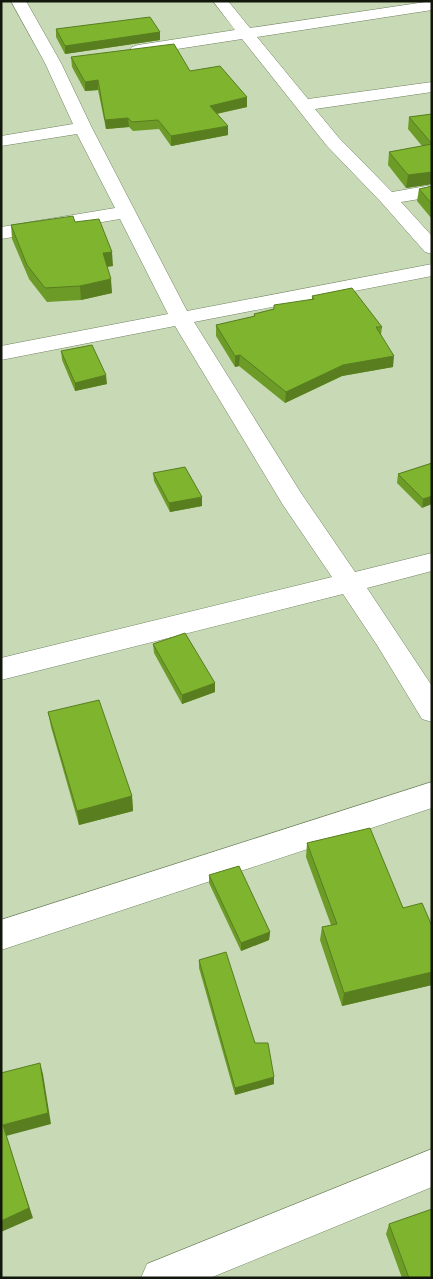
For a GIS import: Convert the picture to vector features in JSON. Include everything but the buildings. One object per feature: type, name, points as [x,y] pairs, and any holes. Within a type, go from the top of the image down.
[{"type":"street","points":[[220,1],[333,142],[388,198],[432,248]]},
{"type":"street","points":[[13,5],[62,61],[83,128],[181,319],[292,499],[348,584],[387,638],[432,711]]},
{"type":"street","points":[[120,53],[432,5]]},
{"type":"street","points":[[304,105],[432,87]]},
{"type":"street","points":[[1,140],[83,128]]},
{"type":"street","points":[[388,198],[432,191]]},
{"type":"street","points":[[1,233],[127,212]]},
{"type":"street","points":[[1,353],[432,270]]},
{"type":"street","points":[[1,669],[432,562]]},
{"type":"street","points":[[1,935],[432,795]]},
{"type":"street","points":[[161,1278],[432,1168]]}]
